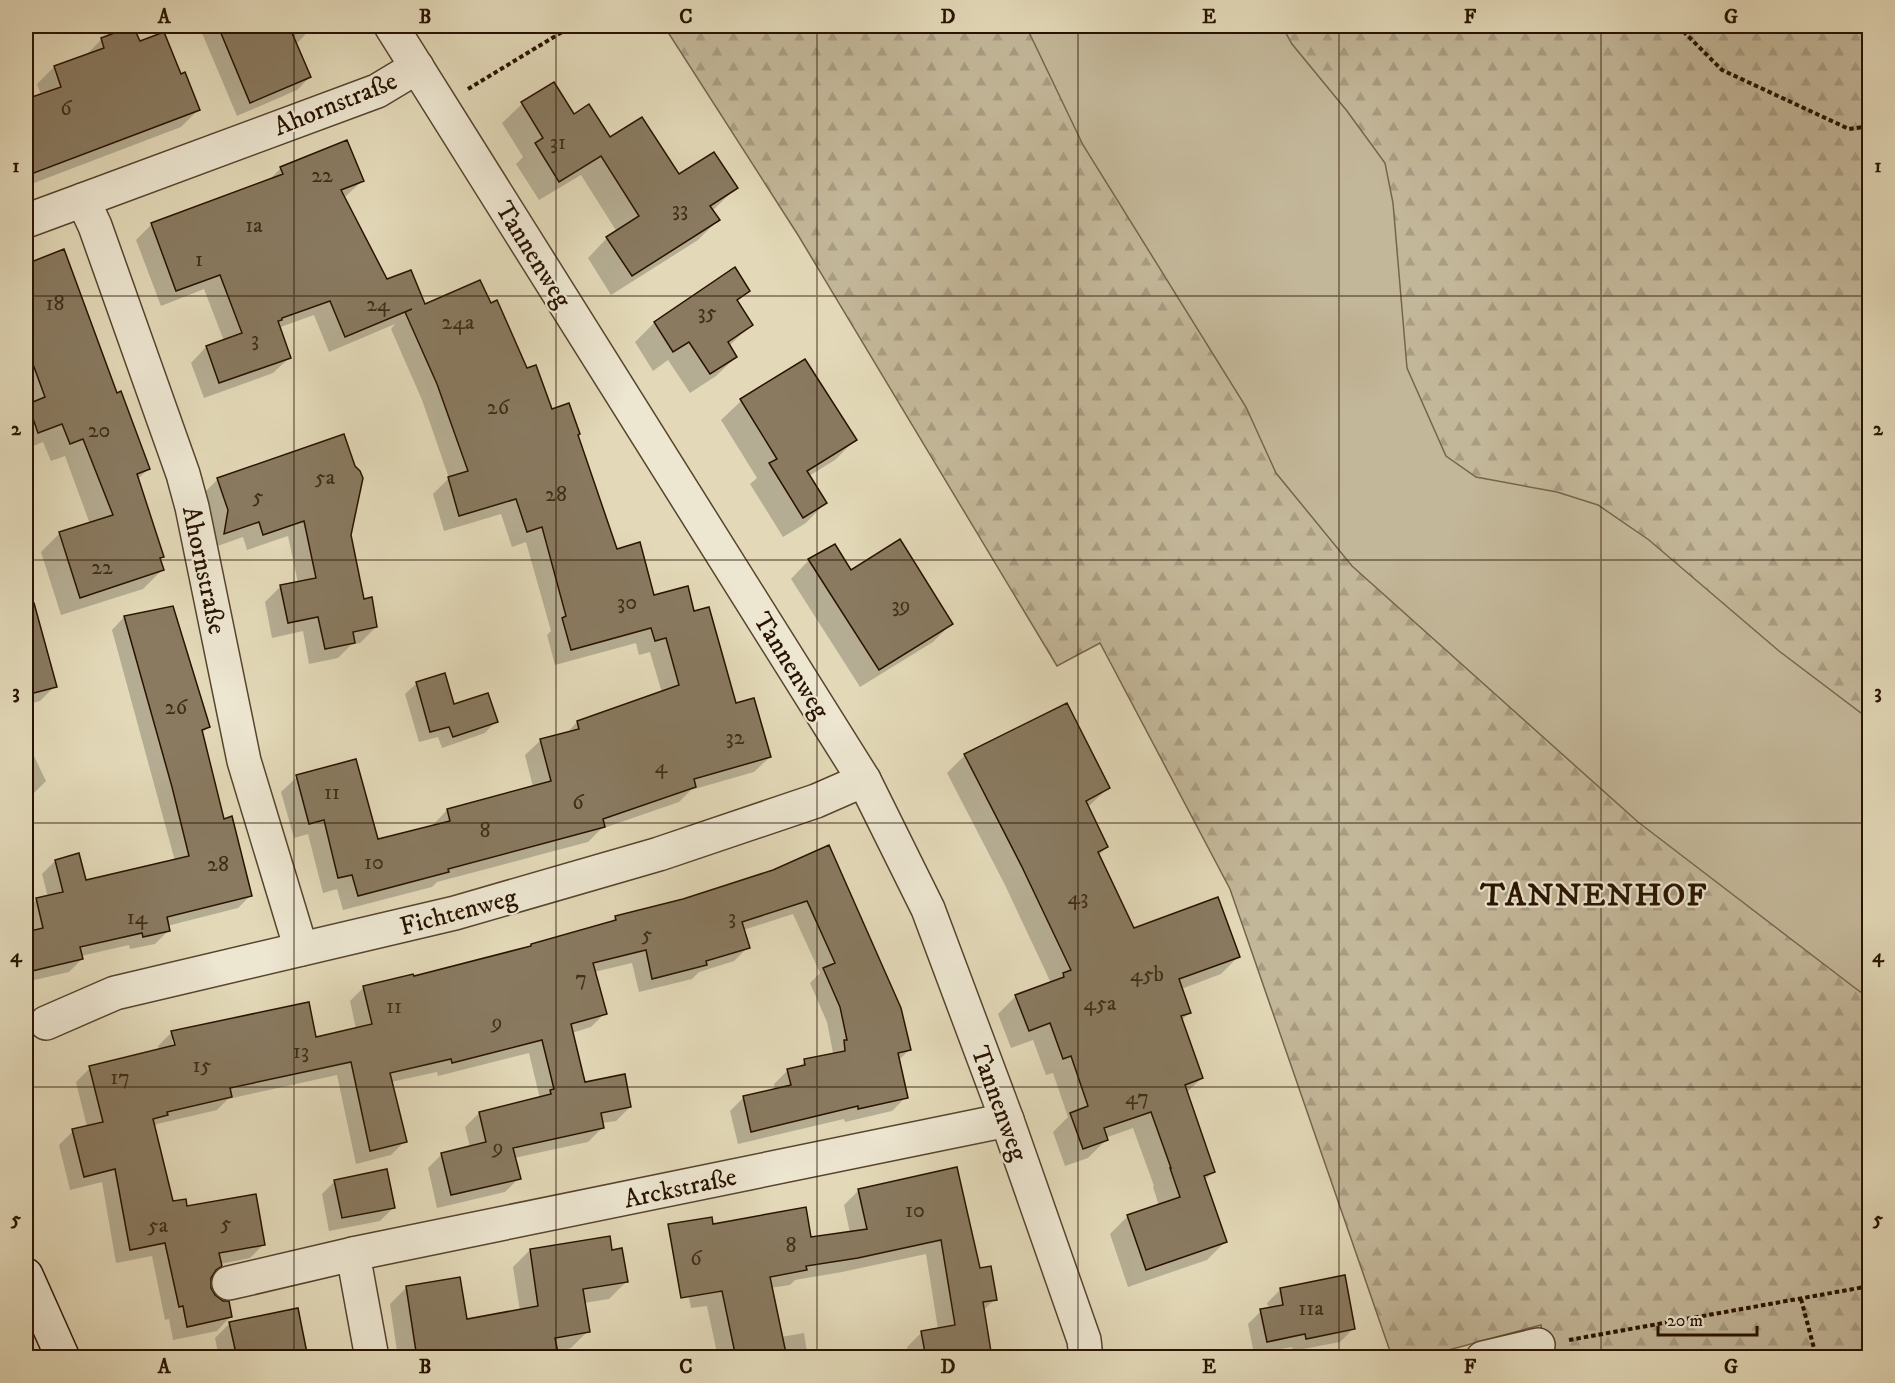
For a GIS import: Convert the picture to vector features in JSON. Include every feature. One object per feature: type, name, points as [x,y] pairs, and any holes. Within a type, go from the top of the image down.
[{"type":"street","name":"Tannenweg","points":[[391,26],[864,780],[928,909],[1007,1120],[1084,1340],[1086,1358]]},
{"type":"street","name":"Ahornstraße","points":[[26,221],[377,91],[417,67]]},
{"type":"street","name":"Ahornstraße","points":[[83,200],[103,249],[189,496],[244,761],[301,949]]},
{"type":"street","name":"Fichtenweg","points":[[46,1023],[115,993],[455,914],[659,854],[816,801],[864,780]]},
{"type":"street","name":"Arckstraße","points":[[229,1282],[353,1254],[1007,1120]]},
{"type":"street","points":[[353,1254],[372,1358]]},
{"type":"street","points":[[26,1275],[63,1358]]},
{"type":"street","points":[[1483,1358],[1538,1346]]},
{"type":"path","points":[[441,105],[572,26]]},
{"type":"path","points":[[1678,26],[1722,70],[1849,129],[1869,126]]},
{"type":"path","points":[[1538,1346],[1869,1286]]},
{"type":"path","points":[[1801,1299],[1815,1352],[1819,1358]]},
{"type":"green space","points":[[664,26],[1026,26],[1083,145],[1246,407],[1276,473],[1352,566],[1638,822],[1869,998],[1869,1357],[1545,1357],[1541,1325],[1423,1357],[1392,1357],[1230,889],[1100,643],[1057,666],[798,235]]},
{"type":"green space","points":[[809,26],[1869,26],[1869,1357],[1545,1357],[1541,1325]]},
{"type":"green space","points":[[1282,26],[1869,26],[1869,719],[1779,651],[1649,540],[1598,505],[1557,492],[1476,477],[1446,456],[1407,368],[1393,203],[1385,163],[1347,111],[1292,44]]},
{"type":"building","points":[[133,26],[140,41],[164,32],[181,74],[185,72],[200,110],[26,176],[26,99],[61,87],[54,66],[104,48],[101,38]]},
{"type":"building","points":[[218,26],[289,26],[311,77],[250,103]]},
{"type":"building","points":[[554,82],[574,114],[589,104],[610,137],[642,117],[679,174],[714,152],[738,188],[710,206],[720,220],[632,276],[606,237],[639,216],[601,156],[559,182],[535,143],[543,138],[521,102]]},
{"type":"building","points":[[347,140],[364,181],[341,190],[387,279],[411,270],[425,304],[480,280],[491,303],[497,300],[527,368],[536,365],[552,409],[569,403],[617,549],[640,542],[654,595],[688,586],[694,611],[709,607],[736,703],[754,698],[771,757],[694,779],[696,787],[603,819],[605,827],[358,896],[352,875],[338,878],[324,820],[309,824],[296,775],[356,759],[378,839],[450,821],[447,809],[551,781],[540,739],[579,729],[577,721],[679,685],[666,638],[655,641],[651,628],[571,650],[562,618],[566,616],[542,527],[527,532],[516,499],[459,516],[448,477],[468,471],[437,384],[405,312],[412,309],[345,337],[330,301],[282,318],[278,321],[291,358],[219,383],[206,346],[242,333],[220,275],[176,291],[151,223],[283,174],[280,167]]},
{"type":"building","points":[[64,249],[117,393],[121,391],[150,469],[137,474],[164,557],[160,558],[164,570],[80,598],[59,532],[113,515],[83,439],[70,444],[62,424],[38,433],[28,404],[45,397],[26,345],[26,264]]},
{"type":"building","points":[[735,267],[750,291],[737,300],[753,325],[728,342],[737,357],[710,374],[689,342],[673,352],[654,322]]},
{"type":"building","points":[[805,359],[857,440],[807,471],[827,503],[803,518],[769,463],[777,459],[740,399]]},
{"type":"building","points":[[344,434],[355,466],[363,478],[351,535],[364,599],[372,597],[377,627],[353,632],[355,643],[325,649],[318,617],[288,623],[280,585],[316,578],[304,521],[263,535],[259,522],[224,534],[228,510],[217,478]]},
{"type":"building","points":[[900,539],[953,624],[879,670],[808,559],[835,544],[851,570]]},
{"type":"building","points":[[34,603],[57,687],[26,695],[26,604]]},
{"type":"building","points":[[173,606],[210,727],[202,730],[224,819],[232,816],[252,896],[167,917],[170,931],[143,937],[142,933],[80,947],[83,959],[32,971],[26,932],[43,928],[36,898],[63,892],[55,860],[79,853],[86,880],[189,856],[124,616]]},
{"type":"building","points":[[445,673],[454,704],[488,693],[498,722],[453,737],[449,727],[430,732],[416,682]]},
{"type":"building","points":[[1067,703],[1110,788],[1086,801],[1108,847],[1098,852],[1134,928],[1218,897],[1240,957],[1179,979],[1191,1013],[1181,1016],[1203,1078],[1185,1085],[1215,1172],[1204,1176],[1227,1242],[1146,1270],[1127,1215],[1180,1197],[1171,1168],[1151,1112],[1104,1128],[1108,1140],[1083,1149],[1070,1113],[1088,1106],[1071,1056],[1063,1059],[1050,1023],[1029,1031],[1015,995],[1064,977],[1063,973],[1071,970],[1022,867],[964,754]]},
{"type":"building","points":[[829,845],[901,1008],[911,1050],[898,1053],[908,1098],[858,1109],[858,1106],[751,1132],[743,1096],[791,1085],[787,1069],[805,1065],[804,1059],[845,1051],[844,1040],[847,1040],[840,1007],[823,968],[835,963],[807,901],[742,922],[750,948],[706,961],[707,965],[652,979],[646,950],[593,963],[607,1014],[571,1024],[585,1082],[625,1074],[631,1107],[601,1113],[604,1128],[513,1148],[521,1179],[451,1195],[441,1153],[486,1142],[479,1112],[551,1094],[550,1090],[554,1089],[542,1040],[452,1063],[451,1059],[390,1073],[407,1142],[370,1151],[351,1062],[230,1088],[232,1097],[167,1112],[168,1115],[153,1119],[173,1201],[186,1199],[187,1206],[256,1194],[265,1245],[219,1253],[222,1266],[211,1278],[211,1288],[215,1295],[223,1301],[229,1301],[232,1317],[187,1327],[183,1306],[179,1307],[165,1243],[130,1250],[115,1169],[84,1177],[72,1129],[103,1122],[89,1066],[175,1045],[171,1031],[309,1002],[316,1037],[372,1024],[363,986],[413,974],[414,976],[531,946],[531,944],[616,920],[615,916],[683,899],[773,870]]},
{"type":"building","points":[[957,1167],[980,1268],[991,1266],[997,1300],[983,1302],[992,1358],[926,1358],[921,1331],[955,1325],[941,1240],[858,1258],[806,1266],[807,1270],[770,1277],[787,1358],[736,1358],[722,1291],[681,1298],[668,1224],[712,1217],[713,1224],[806,1207],[811,1237],[867,1229],[858,1189]]},
{"type":"building","points":[[387,1169],[395,1208],[342,1218],[334,1180]]},
{"type":"building","points":[[610,1236],[612,1250],[622,1248],[628,1282],[583,1289],[590,1332],[555,1338],[559,1358],[417,1358],[406,1286],[460,1277],[467,1319],[538,1306],[530,1249]]},
{"type":"building","points":[[1345,1275],[1355,1329],[1306,1339],[1305,1334],[1267,1342],[1260,1309],[1283,1305],[1280,1288]]},
{"type":"building","points":[[298,1308],[308,1358],[237,1358],[229,1322]]},
{"type":"district","name":"TANNENHOF","points":[[1594,894]]}]
